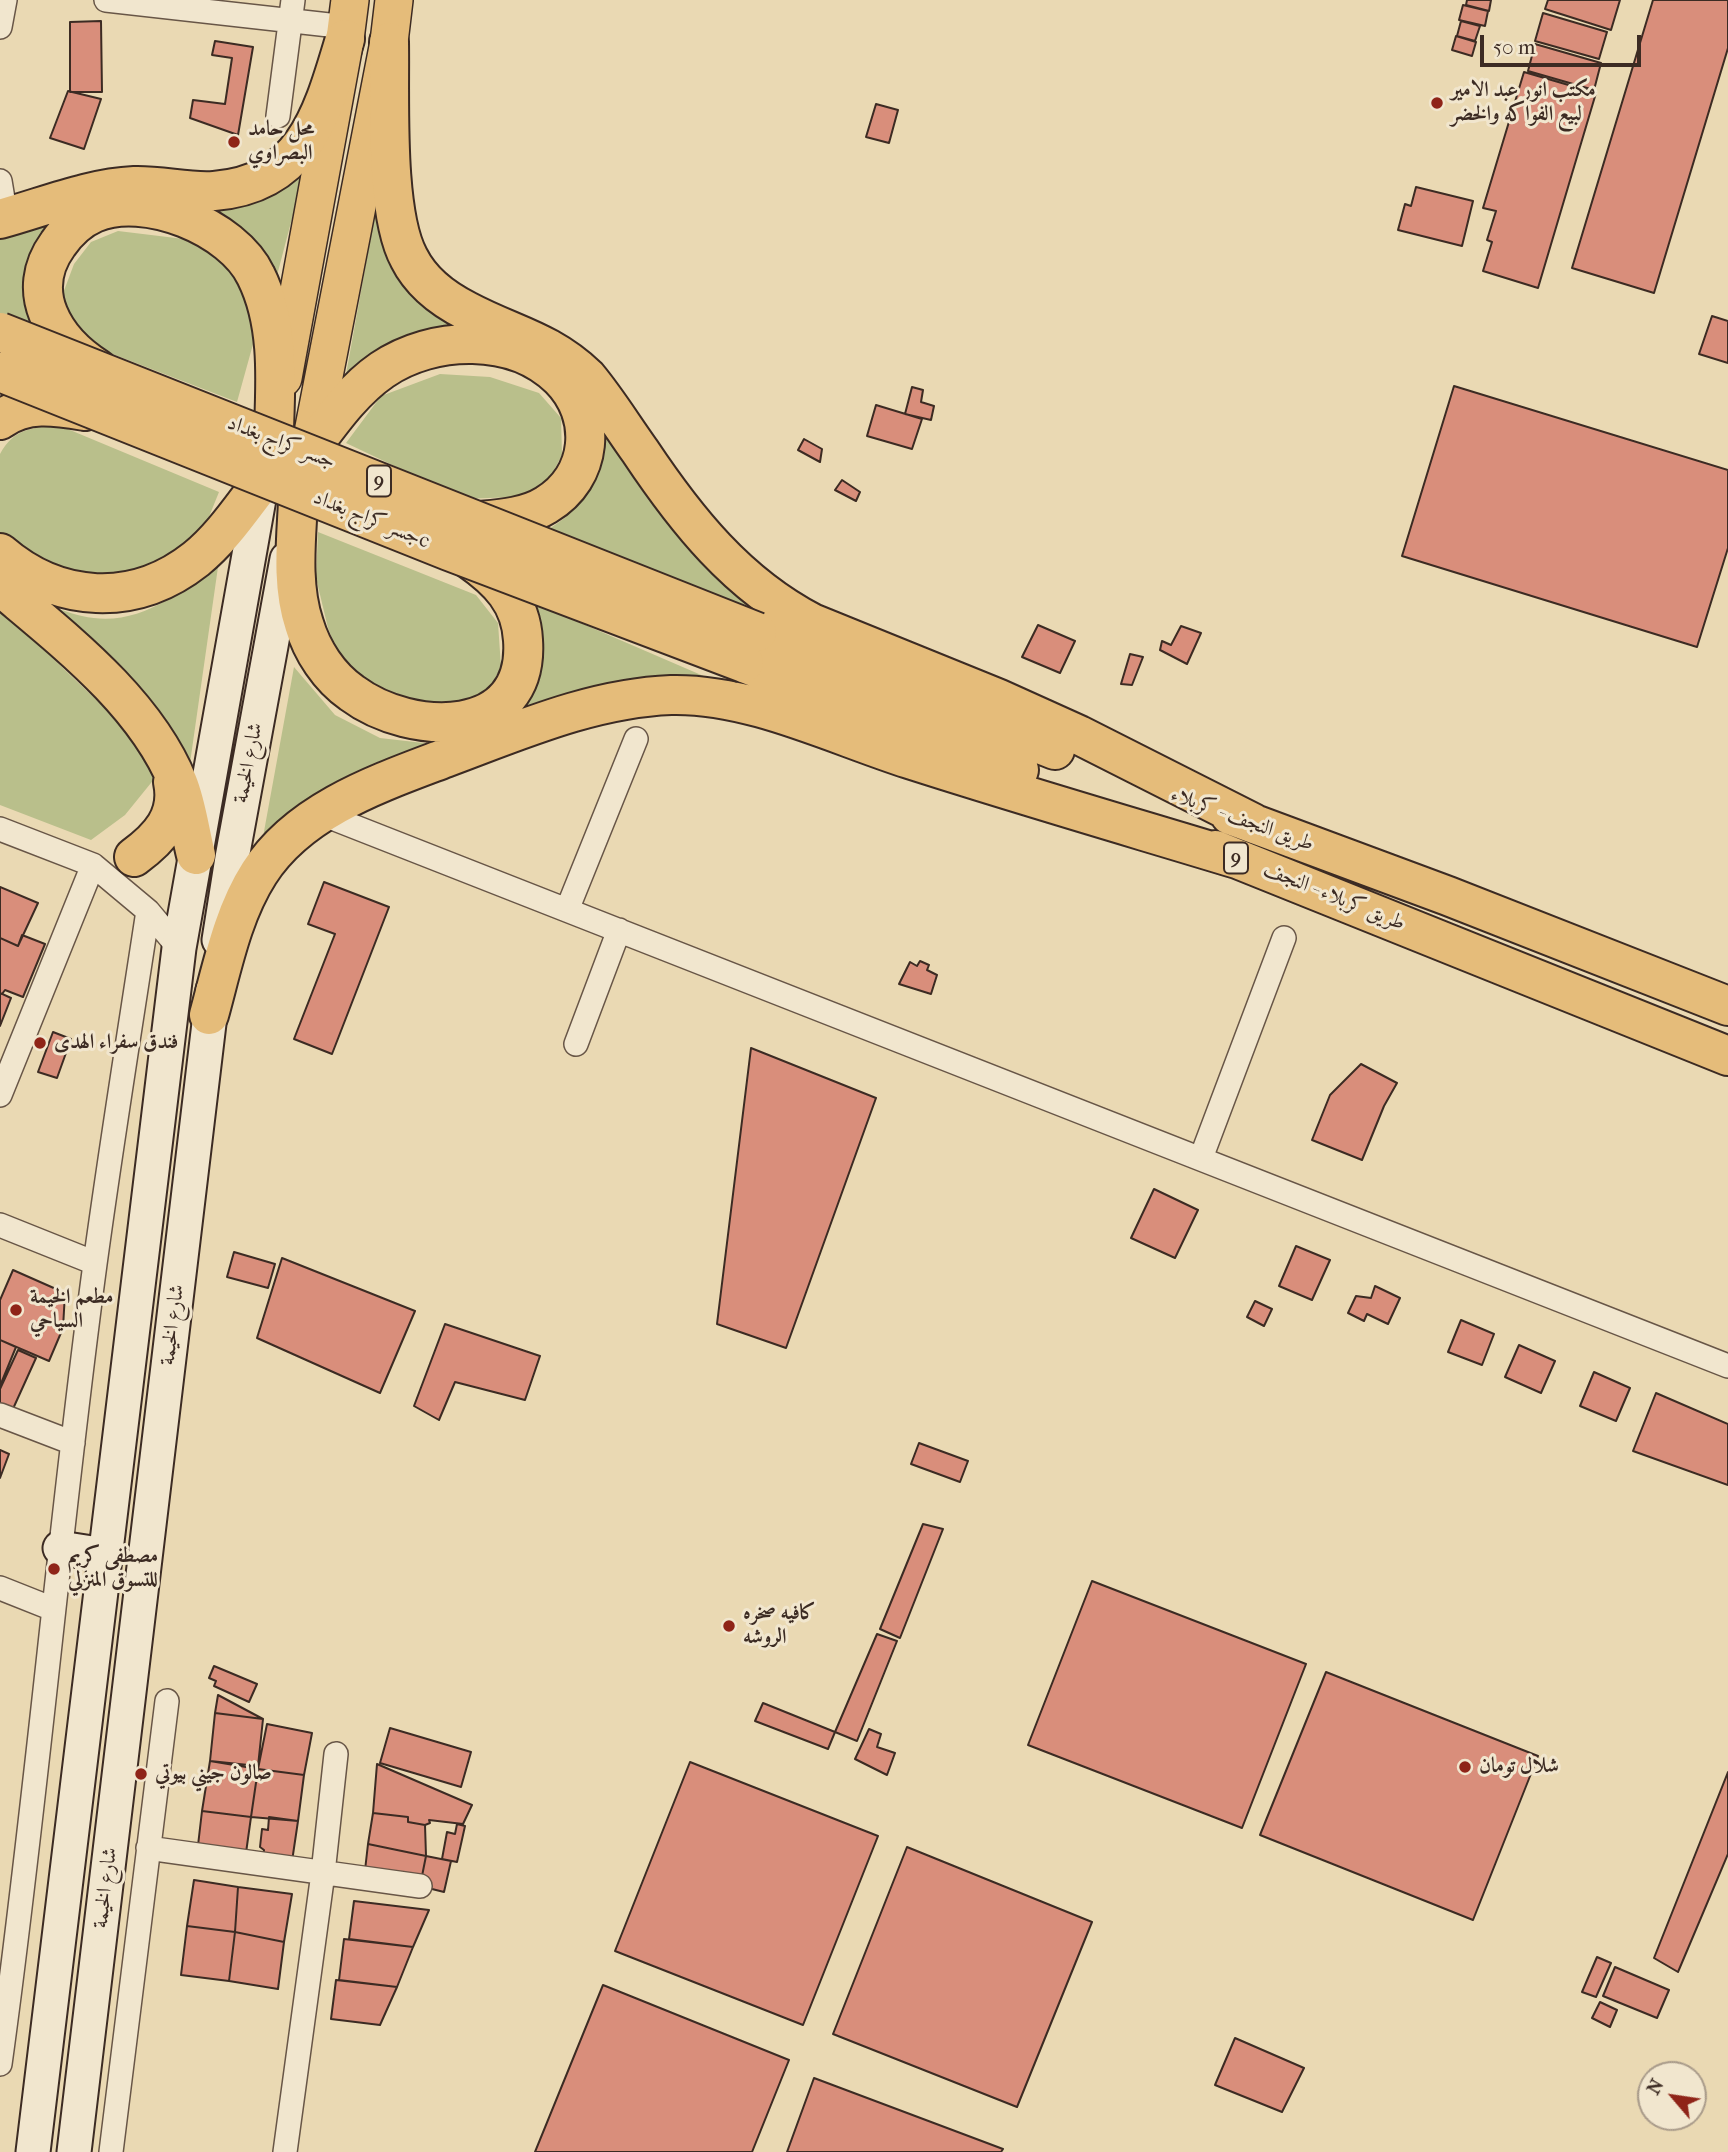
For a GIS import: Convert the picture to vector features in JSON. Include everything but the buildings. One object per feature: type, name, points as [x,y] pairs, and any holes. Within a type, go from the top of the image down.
[{"type":"highway","points":[[2,206],[112,188],[213,191],[254,183],[286,164],[302,148],[317,123],[348,22]]},
{"type":"highway","points":[[389,42],[393,185],[402,239],[414,267],[437,293],[454,304],[532,338],[570,361],[587,377],[682,510],[712,546],[739,572],[786,609],[812,622],[997,698],[1079,735],[1253,823]]},
{"type":"highway","points":[[114,398],[60,337],[46,309],[44,276],[54,248],[72,228],[94,213],[110,208],[145,209],[186,218],[220,234],[243,256],[256,275],[271,325],[275,390],[274,428]]},
{"type":"highway","name":"جسر كراج بغداد","points":[[0,332],[114,398],[480,521],[750,648]]},
{"type":"highway","points":[[311,448],[342,407],[380,371],[397,360],[448,345],[465,344],[499,347],[531,359],[559,377],[577,401],[586,430],[582,463],[575,479],[545,506],[503,519],[480,521]]},
{"type":"highway","name":"جسر كراج بغدادc","points":[[0,372],[114,398],[467,557],[750,648]]},
{"type":"highway","points":[[0,420],[10,413],[43,405],[114,398]]},
{"type":"highway","points":[[0,552],[29,574],[76,592],[97,595],[138,589],[159,581],[196,559],[218,539],[262,482]]},
{"type":"highway","points":[[298,502],[295,561],[297,595],[303,624],[325,667],[351,692],[383,711],[425,722],[459,723],[475,719],[503,701],[515,685],[522,669],[523,632],[520,617],[503,587],[467,557]]},
{"type":"highway","points":[[0,586],[83,659],[136,712],[168,762],[179,785],[192,839]]},
{"type":"highway","name":"طريق النجف - کربلاء","points":[[750,648],[1003,731],[1448,896],[1728,1006]]},
{"type":"highway","name":"طريق کربلاء - النجف","points":[[750,648],[962,747],[1728,1056]]},
{"type":"highway","points":[[209,1015],[245,899],[259,872],[283,844],[322,814],[392,778],[586,708],[645,697],[675,695],[753,706],[1017,794],[1237,859]]},
{"type":"highway","points":[[134,857],[151,845],[171,819],[175,806],[174,787],[168,762]]},
{"type":"main road","points":[[298,502],[311,448],[389,42],[394,0]]},
{"type":"main road","points":[[262,482],[348,22]]},
{"type":"street","points":[[0,27],[5,0]]},
{"type":"street","points":[[106,0],[292,10],[348,22]]},
{"type":"street","points":[[278,116],[292,10]]},
{"type":"street","name":"شارع الخيمة","points":[[33,2152],[192,839],[208,782],[262,482]]},
{"type":"street","name":"شارع الخيمة","points":[[74,2152],[209,1015],[232,858],[298,502]]},
{"type":"street","points":[[567,910],[636,738]]},
{"type":"street","points":[[322,814],[1728,1366]]},
{"type":"street","points":[[0,829],[93,865],[148,911],[179,948]]},
{"type":"street","points":[[93,865],[134,857],[171,842],[192,839]]},
{"type":"street","points":[[0,1095],[93,865]]},
{"type":"street","points":[[0,2064],[8,1939],[53,1609],[95,1263],[148,911]]},
{"type":"street","points":[[576,1044],[619,930]]},
{"type":"street","points":[[1201,1158],[1284,938]]},
{"type":"street","points":[[0,1225],[95,1263]]},
{"type":"street","points":[[0,1415],[73,1443]]},
{"type":"street","points":[[60,1548],[105,1555]]},
{"type":"street","points":[[0,1588],[53,1609]]},
{"type":"street","points":[[96,1634],[115,1643],[136,1641]]},
{"type":"street","points":[[111,2152],[167,1701]]},
{"type":"street","points":[[285,2152],[323,1873],[336,1754]]},
{"type":"street","points":[[80,1762],[101,1760],[120,1766]]},
{"type":"street","points":[[148,1848],[419,1886]]},
{"type":"green space","points":[[305,169],[275,283],[184,210],[232,206],[275,194]]},
{"type":"green space","points":[[376,208],[398,272],[425,309],[471,335],[345,380]]},
{"type":"green space","points":[[67,217],[45,339],[0,321],[0,239]]},
{"type":"green space","points":[[118,231],[184,239],[215,257],[236,274],[251,305],[255,337],[237,402],[84,343],[63,322],[62,296],[74,264],[91,242]]},
{"type":"green space","points":[[440,374],[490,377],[539,393],[561,418],[562,455],[544,489],[514,497],[464,499],[346,443],[381,396]]},
{"type":"green space","points":[[599,422],[690,551],[762,615],[545,532],[566,517],[588,488]]},
{"type":"green space","points":[[58,425],[219,492],[202,534],[161,568],[111,580],[54,570],[0,535],[0,454],[11,439],[24,431]]},
{"type":"green space","points":[[318,532],[476,595],[498,623],[501,667],[485,697],[450,709],[404,703],[342,664],[328,628],[316,578]]},
{"type":"green space","points":[[219,560],[188,777],[41,602],[82,616],[121,618],[156,606],[173,596]]},
{"type":"green space","points":[[532,602],[736,690],[512,726],[540,675],[542,642]]},
{"type":"green space","points":[[0,608],[131,733],[155,778],[125,815],[91,840],[0,805]]},
{"type":"green space","points":[[294,667],[335,715],[380,738],[441,745],[263,837]]},
{"type":"place","name":"مكتب انور عبد الامير لبيع الفواكه والخضر","points":[[1437,103]]},
{"type":"place","name":"محل حامد البصراوي","points":[[234,142]]},
{"type":"place","name":"فندق سفراء الهدى","points":[[40,1043]]},
{"type":"place","name":"مطعم الخيمة السياحي","points":[[16,1310]]},
{"type":"place","name":"مصطفى كريم للتسوق المنزلي","points":[[54,1569]]},
{"type":"place","name":"كافيه صخره الروشه","points":[[729,1626]]},
{"type":"place","name":"شلال تومان","points":[[1465,1767]]},
{"type":"place","name":"صالون جيني بيوتي","points":[[141,1774]]}]
